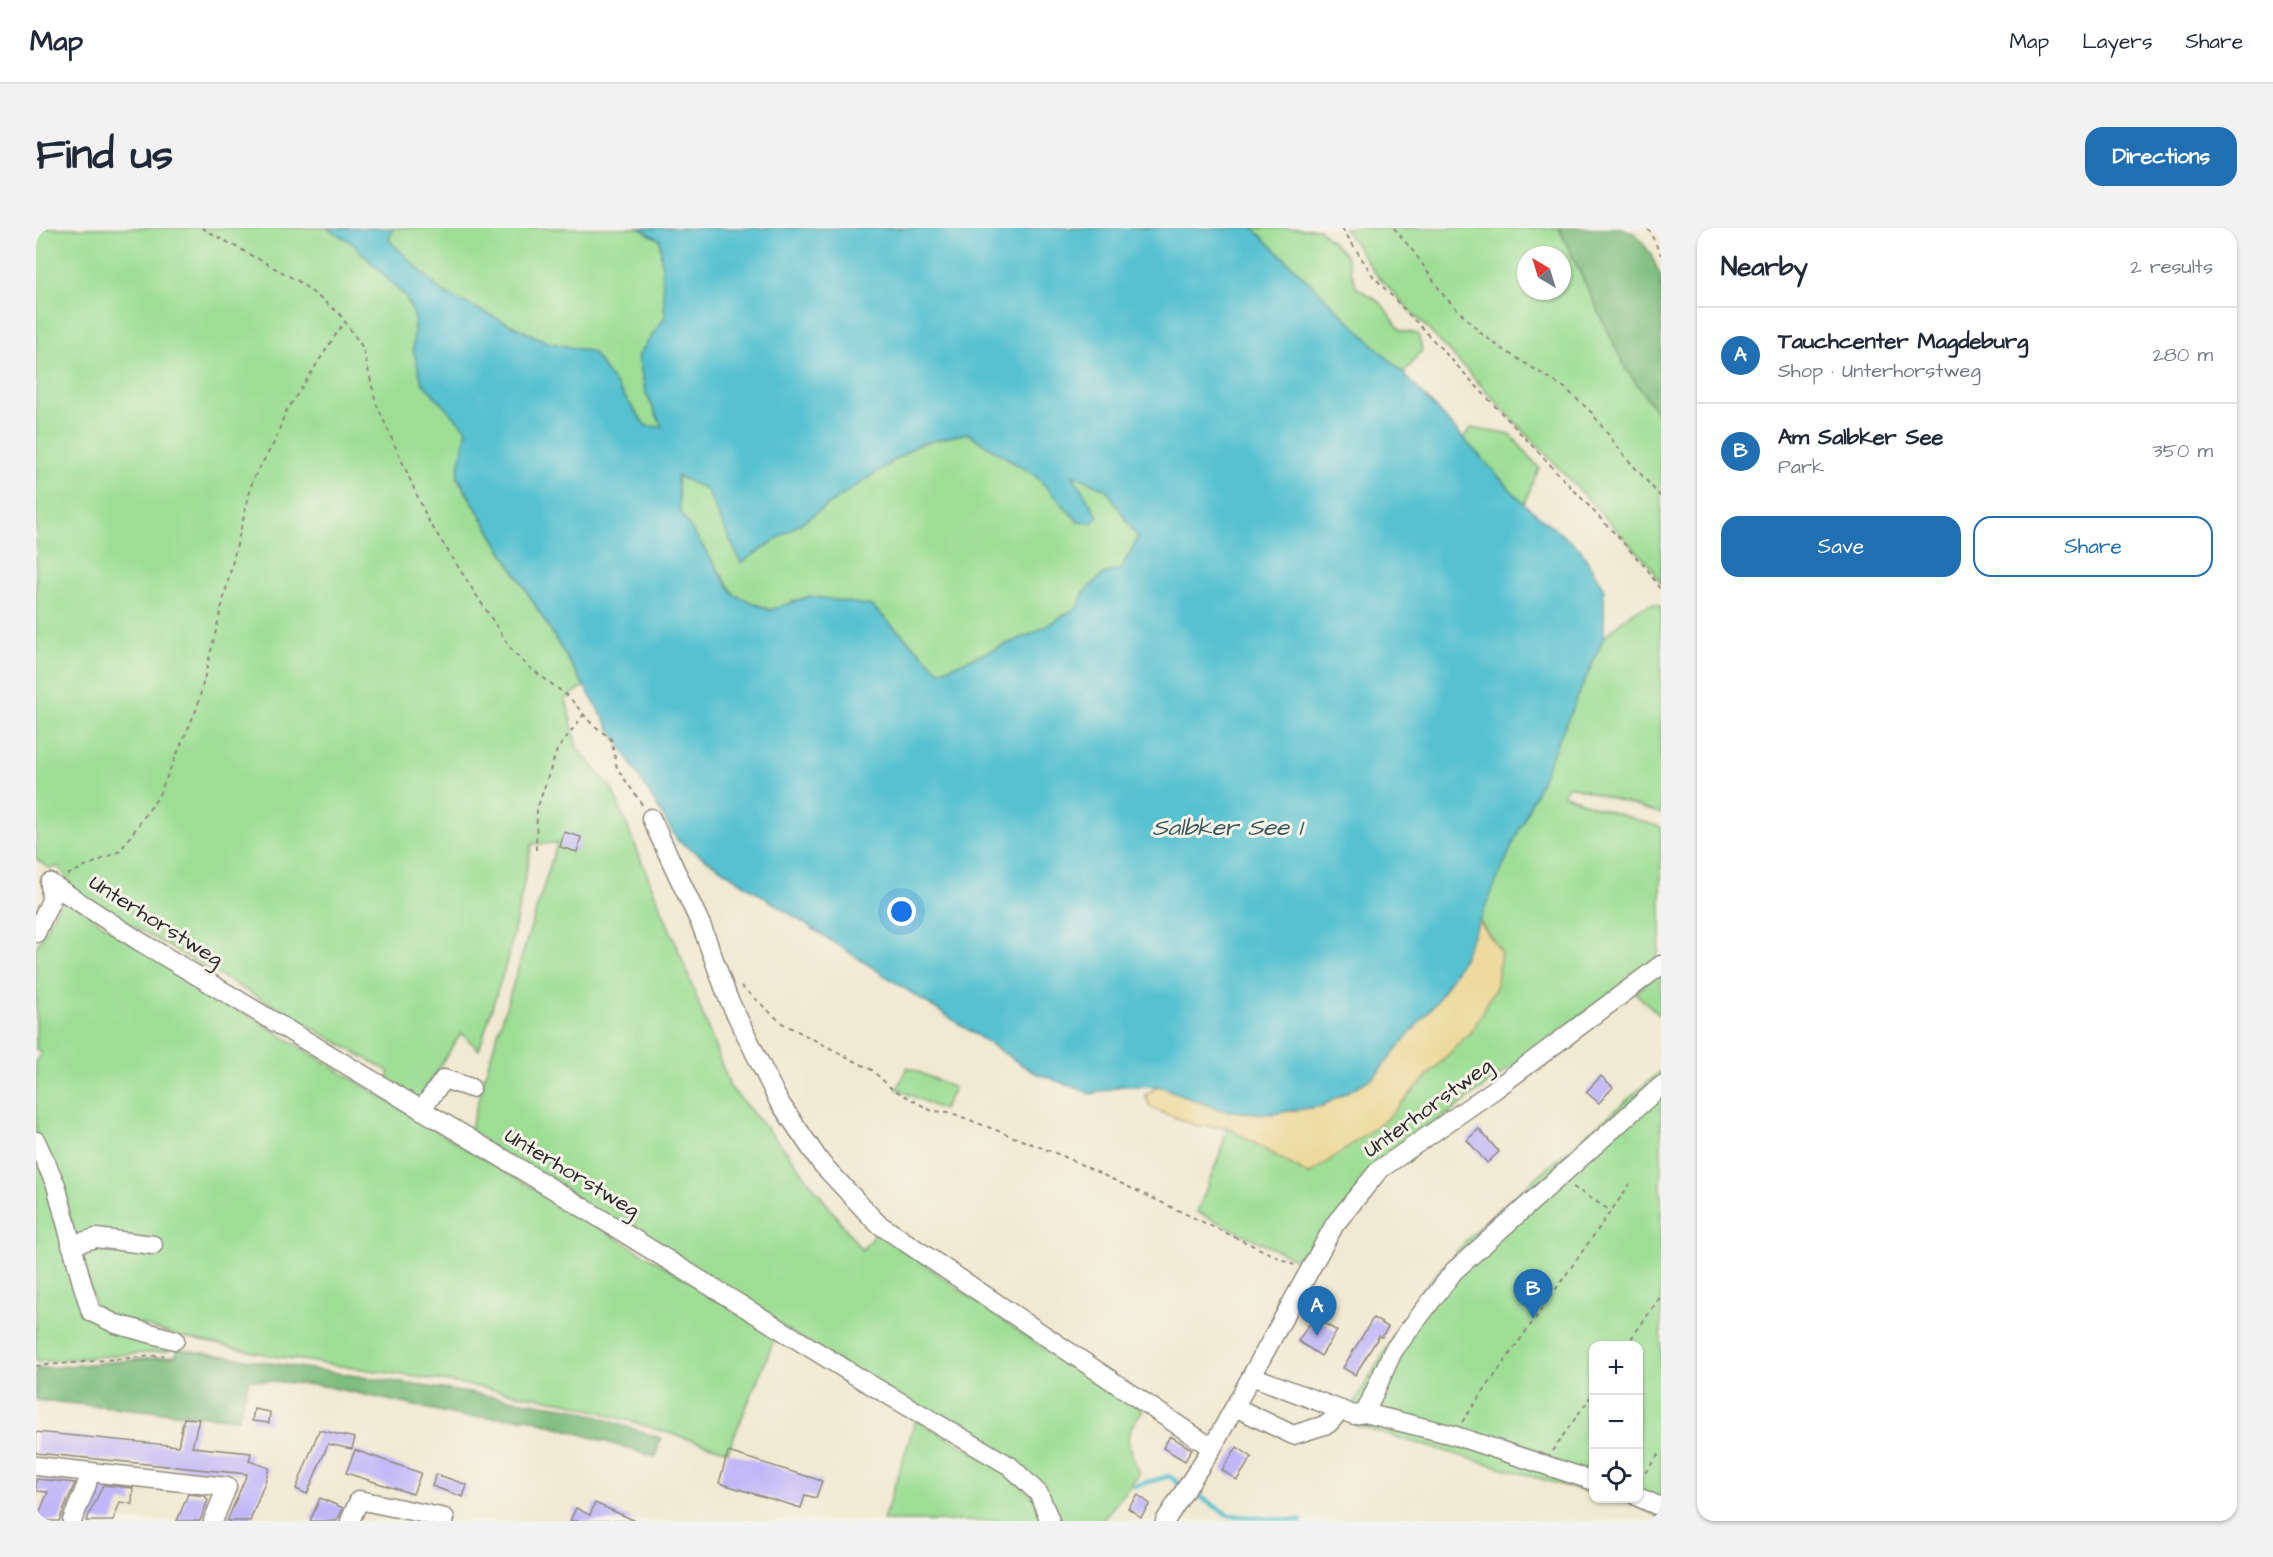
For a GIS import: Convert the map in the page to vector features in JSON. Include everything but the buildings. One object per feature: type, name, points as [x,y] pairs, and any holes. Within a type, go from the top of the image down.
[{"type":"street","points":[[651,818],[702,927],[728,998],[743,1029],[778,1100],[821,1164],[877,1223],[1212,1448]]},
{"type":"street","points":[[36,933],[51,900],[50,883]]},
{"type":"street","name":"Unterhorstweg","points":[[50,883],[139,941],[866,1382],[1010,1466],[1039,1494],[1050,1521]]},
{"type":"street","name":"Unterhorstweg","points":[[1165,1521],[1212,1448],[1312,1270],[1335,1224],[1379,1170],[1494,1090],[1661,965]]},
{"type":"street","points":[[421,1110],[444,1079],[471,1088]]},
{"type":"street","points":[[1365,1413],[1393,1351],[1454,1271],[1661,1086]]},
{"type":"street","points":[[36,1141],[56,1185],[71,1245],[92,1312],[116,1324],[175,1340]]},
{"type":"street","points":[[71,1245],[96,1238],[153,1245]]},
{"type":"street","points":[[1252,1376],[1354,1415],[1365,1413],[1453,1435],[1589,1480]]},
{"type":"street","points":[[1235,1407],[1293,1436],[1328,1424],[1341,1410]]},
{"type":"street","points":[[36,1466],[227,1487],[213,1521]]},
{"type":"street","points":[[72,1521],[87,1484],[89,1472]]},
{"type":"street","points":[[1643,1499],[1661,1507]]},
{"type":"street","points":[[350,1521],[358,1500],[445,1518],[444,1521]]},
{"type":"path","points":[[202,228],[298,281],[339,313],[363,348],[376,403],[428,520],[513,652],[569,697],[591,723],[611,739],[616,768],[651,818]]},
{"type":"path","points":[[1342,228],[1373,276],[1610,528],[1648,570],[1661,591]]},
{"type":"path","points":[[1394,228],[1444,296],[1482,334],[1565,388],[1592,412],[1628,460],[1661,497]]},
{"type":"path","points":[[1648,228],[1661,255]]},
{"type":"path","points":[[50,883],[120,851],[158,797],[197,708],[253,479],[275,441],[285,413],[345,321]]},
{"type":"path","points":[[536,850],[537,809],[557,750],[584,714]]},
{"type":"path","points":[[738,983],[782,1023],[872,1070],[891,1088],[932,1111],[949,1112],[1063,1156],[1312,1270]]},
{"type":"path","points":[[1560,1178],[1611,1210]]},
{"type":"path","points":[[1453,1435],[1630,1184]]},
{"type":"path","points":[[1630,1341],[1661,1296]]},
{"type":"path","points":[[36,1366],[174,1354],[175,1340]]},
{"type":"path","points":[[1543,1464],[1591,1395]]},
{"type":"path","points":[[1643,1476],[1661,1451]]},
{"type":"green space","points":[[36,228],[327,228],[351,242],[406,297],[415,317],[413,349],[422,382],[467,430],[457,477],[584,686],[566,699],[577,748],[612,789],[682,959],[730,1087],[787,1152],[862,1250],[877,1231],[1024,1335],[1143,1410],[1131,1428],[1128,1440],[1139,1474],[1102,1521],[1057,1521],[1044,1488],[469,1134],[557,843],[532,844],[509,954],[479,1050],[461,1033],[419,1099],[387,1084],[390,1072],[80,896],[59,867],[49,868],[36,859]]},
{"type":"green space","points":[[393,228],[639,228],[660,240],[665,317],[638,356],[646,393],[663,427],[646,426],[592,352],[547,342],[442,292],[389,240]]},
{"type":"green space","points":[[1253,228],[1319,229],[1346,255],[1356,287],[1381,303],[1401,331],[1418,334],[1422,350],[1404,374]]},
{"type":"green space","points":[[1344,228],[1559,228],[1568,246],[1517,246],[1517,300],[1571,300],[1571,253],[1626,369],[1661,418],[1661,584],[1652,568],[1375,273]]},
{"type":"green space","points":[[1559,228],[1622,228],[1636,234],[1650,253],[1661,277],[1661,418],[1626,369],[1571,253],[1571,246],[1568,246]]},
{"type":"green space","points":[[1471,428],[1511,435],[1539,468],[1524,504],[1463,438]]},
{"type":"green space","points":[[967,433],[1037,477],[1077,520],[1071,473],[1107,489],[1138,538],[1121,569],[1104,574],[1084,592],[1078,607],[1034,633],[940,671],[872,606],[810,596],[770,610],[735,595],[680,512],[677,476],[706,489],[741,563],[919,444]]},
{"type":"green space","points":[[1652,604],[1661,606],[1661,814],[1568,785],[1563,794],[1598,808],[1661,827],[1661,938],[1656,960],[1376,1167],[1306,1264],[1197,1212],[1222,1149],[1227,1127],[1309,1175],[1501,952],[1478,919],[1604,637],[1632,612]]},
{"type":"green space","points":[[63,897],[140,949],[465,1148],[777,1333],[728,1451],[570,1403],[444,1381],[273,1356],[178,1336],[97,1311],[60,1185],[36,1130],[36,1062],[41,1052],[36,1049],[36,948]]},
{"type":"green space","points":[[1661,971],[1661,1016],[1635,993]]},
{"type":"green space","points":[[908,1067],[954,1088],[943,1110],[897,1089]]},
{"type":"green space","points":[[1661,1071],[1661,1518],[1628,1503],[1643,1503],[1643,1341],[1589,1341],[1589,1493],[1357,1426],[1354,1404],[1420,1292],[1481,1225]]},
{"type":"green space","points":[[36,1149],[89,1316],[168,1347],[169,1351],[36,1362]]},
{"type":"green space","points":[[178,1349],[575,1409],[660,1438],[656,1457],[528,1418],[466,1417],[324,1386],[249,1379],[238,1419],[36,1400],[36,1369],[176,1356]]},
{"type":"green space","points":[[916,1419],[1005,1471],[1039,1503],[1043,1521],[883,1521]]},
{"type":"sand","points":[[1478,919],[1501,952],[1496,987],[1473,1029],[1385,1120],[1309,1175],[1227,1127],[1197,1126],[1151,1108],[1145,1095],[1159,1086],[1220,1110],[1270,1114],[1322,1106],[1462,960]]},
{"type":"water","name":"Salbker See 1","points":[[327,228],[393,228],[389,240],[442,292],[547,342],[592,352],[646,426],[662,427],[646,393],[638,356],[665,317],[660,240],[639,228],[1253,228],[1404,374],[1524,504],[1580,549],[1604,589],[1604,637],[1462,960],[1437,1001],[1374,1077],[1322,1106],[1270,1114],[1220,1110],[1159,1086],[1121,1086],[1092,1094],[1033,1072],[678,841],[457,476],[467,430],[422,382],[413,349],[415,317],[406,297],[351,242]],"holes":[[[967,433],[1037,477],[1077,520],[1091,524],[1098,516],[1072,474],[1107,490],[1138,538],[1121,569],[1104,574],[1084,592],[1078,607],[1034,633],[940,671],[872,606],[810,596],[770,610],[734,595],[680,512],[677,476],[706,489],[741,563],[919,444]]]},
{"type":"waterway","points":[[1134,1486],[1169,1476],[1183,1486]]},
{"type":"waterway","points":[[1190,1490],[1228,1515],[1301,1521]]},
{"type":"place","name":"Am Salbker See","points":[[1533,1319]]},
{"type":"place","name":"Tauchcenter Magdeburg","points":[[1317,1336]]}]
